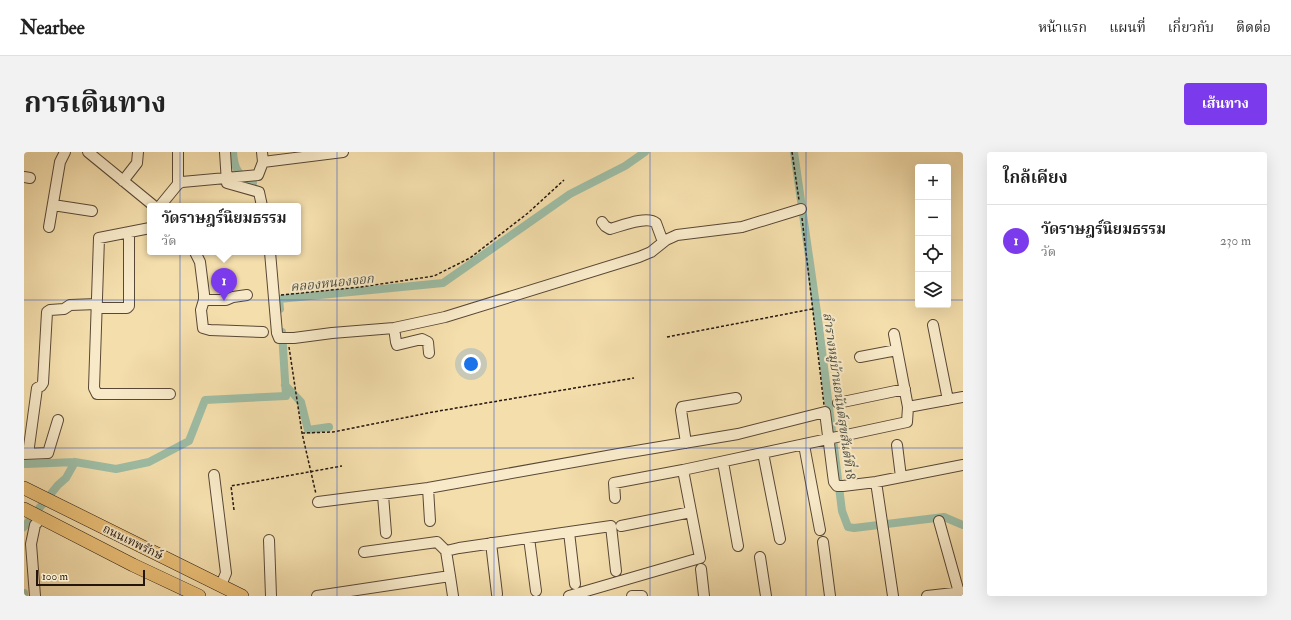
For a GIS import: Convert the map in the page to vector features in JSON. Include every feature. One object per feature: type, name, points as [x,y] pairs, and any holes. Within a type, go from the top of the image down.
[{"type":"main road","name":"ถนนเทพรักษ์","points":[[28,490],[242,596]]},
{"type":"main road","name":"ถนนเทพรักษ์","points":[[24,510],[133,565],[199,596]]},
{"type":"street","points":[[49,227],[60,162],[66,152]]},
{"type":"street","points":[[88,152],[150,203]]},
{"type":"street","points":[[123,181],[138,163],[138,152]]},
{"type":"street","points":[[178,152],[178,184]]},
{"type":"street","points":[[225,152],[228,178],[227,183],[259,192],[261,203]]},
{"type":"street","points":[[162,203],[178,184],[182,182],[258,175],[262,157],[343,152]]},
{"type":"street","points":[[53,205],[92,211]]},
{"type":"street","points":[[270,255],[275,296],[276,327],[287,338],[394,328],[445,317],[571,279],[651,252],[663,242],[677,235],[742,227],[801,209]]},
{"type":"street","points":[[602,222],[607,228],[610,229],[645,220],[654,221],[663,242]]},
{"type":"street","points":[[147,229],[99,238],[94,388],[98,394],[170,394]]},
{"type":"street","points":[[58,420],[48,453],[26,454],[37,389],[43,383],[47,312],[50,310],[64,309],[70,305],[129,307],[129,232]]},
{"type":"street","points":[[196,255],[200,262],[204,300],[201,310],[204,329],[262,332]]},
{"type":"street","points":[[204,300],[226,300],[233,297],[247,295]]},
{"type":"street","points":[[933,325],[948,400]]},
{"type":"street","points":[[394,328],[397,344],[422,339],[426,340],[428,342],[429,353]]},
{"type":"street","points":[[615,498],[614,483],[723,462],[907,422],[908,408],[894,334]]},
{"type":"street","points":[[860,357],[897,350]]},
{"type":"street","points":[[838,404],[905,389]]},
{"type":"street","points":[[908,408],[963,397]]},
{"type":"street","points":[[686,444],[681,410],[682,407],[736,398]]},
{"type":"street","points":[[318,502],[383,495],[428,488],[624,453],[686,444],[738,434],[825,412],[832,439],[834,482],[840,486],[876,482],[963,465]]},
{"type":"street","points":[[804,445],[820,530]]},
{"type":"street","points":[[897,445],[902,477]]},
{"type":"street","points":[[763,453],[780,539]]},
{"type":"street","points":[[723,462],[738,546]]},
{"type":"street","points":[[571,596],[700,558],[683,470]]},
{"type":"street","points":[[214,475],[226,573],[220,586]]},
{"type":"street","points":[[876,482],[893,596]]},
{"type":"street","points":[[428,488],[430,521]]},
{"type":"street","points":[[383,495],[386,533]]},
{"type":"street","points":[[621,526],[691,512]]},
{"type":"street","points":[[35,596],[31,544],[35,525],[40,517]]},
{"type":"street","points":[[928,596],[960,593],[939,521]]},
{"type":"street","points":[[446,551],[611,526],[616,570]]},
{"type":"street","points":[[569,532],[575,584]]},
{"type":"street","points":[[529,538],[536,591]]},
{"type":"street","points":[[268,540],[271,596]]},
{"type":"street","points":[[364,552],[437,542],[446,551],[453,596]]},
{"type":"street","points":[[823,542],[830,596]]},
{"type":"street","points":[[491,543],[498,594]]},
{"type":"street","points":[[760,557],[766,596]]},
{"type":"street","points":[[700,569],[704,596]]},
{"type":"street","points":[[317,596],[450,576]]},
{"type":"street","points":[[632,596],[642,596]]},
{"type":"path","points":[[792,152],[801,209],[825,412]]},
{"type":"path","points":[[275,296],[361,287],[434,276],[470,258],[528,213],[564,180]]},
{"type":"path","points":[[667,338],[812,309]]},
{"type":"path","points":[[287,338],[302,433],[318,502]]},
{"type":"path","points":[[302,433],[333,432],[433,412],[634,378]]},
{"type":"path","points":[[234,510],[231,486],[342,466]]},
{"type":"waterway","points":[[233,152],[234,162],[240,175],[253,183]]},
{"type":"waterway","name":"คลองหนองจอก","points":[[280,309],[279,299],[443,283],[570,194],[625,166],[645,152]]},
{"type":"waterway","name":"ลำรางหมู่บ้านอนันต์สุขสันต์ที่ 18","points":[[794,152],[818,319],[842,511],[848,527],[854,528],[944,517],[963,525]]},
{"type":"waterway","name":"คลองหนองจอก","points":[[26,464],[75,462],[116,469],[149,462],[189,441],[205,400],[286,396],[282,332]]},
{"type":"waterway","points":[[285,385],[301,402],[308,430],[329,427]]},
{"type":"waterway","points":[[24,527],[58,485],[66,478],[75,462]]},
{"type":"place","name":"วัดราษฎร์นิยมธรรม","points":[[224,301]]}]
